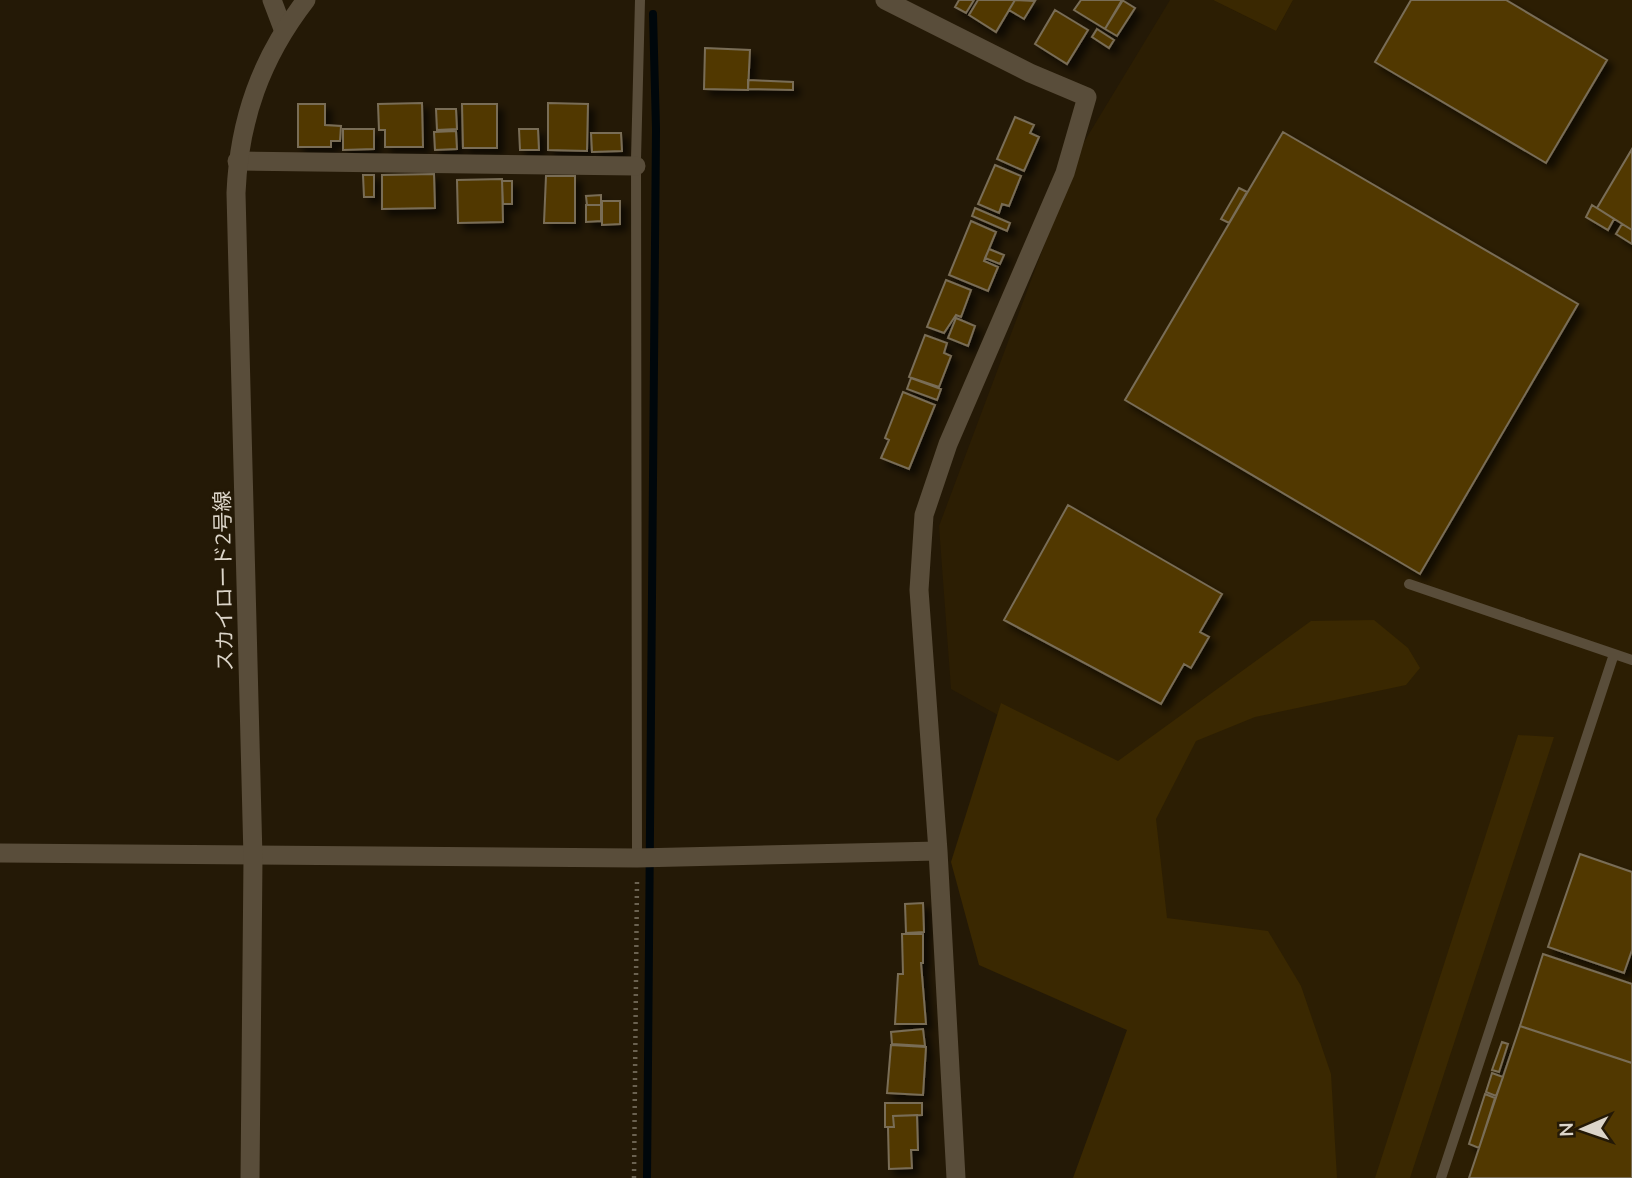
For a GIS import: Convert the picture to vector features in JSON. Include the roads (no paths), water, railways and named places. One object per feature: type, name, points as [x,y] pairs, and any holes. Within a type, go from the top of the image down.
[{"type":"street","points":[[272,0],[284,29]]},
{"type":"street","name":"スカイロード2号線","points":[[250,1178],[253,858],[237,161],[238,149],[266,60],[284,29],[306,0]]},
{"type":"street","points":[[884,0],[1087,97],[1065,173],[948,444],[924,515],[919,590],[938,852],[956,1178]]},
{"type":"street","points":[[237,161],[636,166]]},
{"type":"street","points":[[0,853],[253,858],[646,858],[938,852]]},
{"type":"lane","points":[[640,0],[636,166],[646,858]]},
{"type":"lane","points":[[1409,584],[1632,660]]},
{"type":"lane","points":[[1441,1178],[1614,654]]},
{"type":"waterway","points":[[647,1178],[656,129],[653,14]]}]
